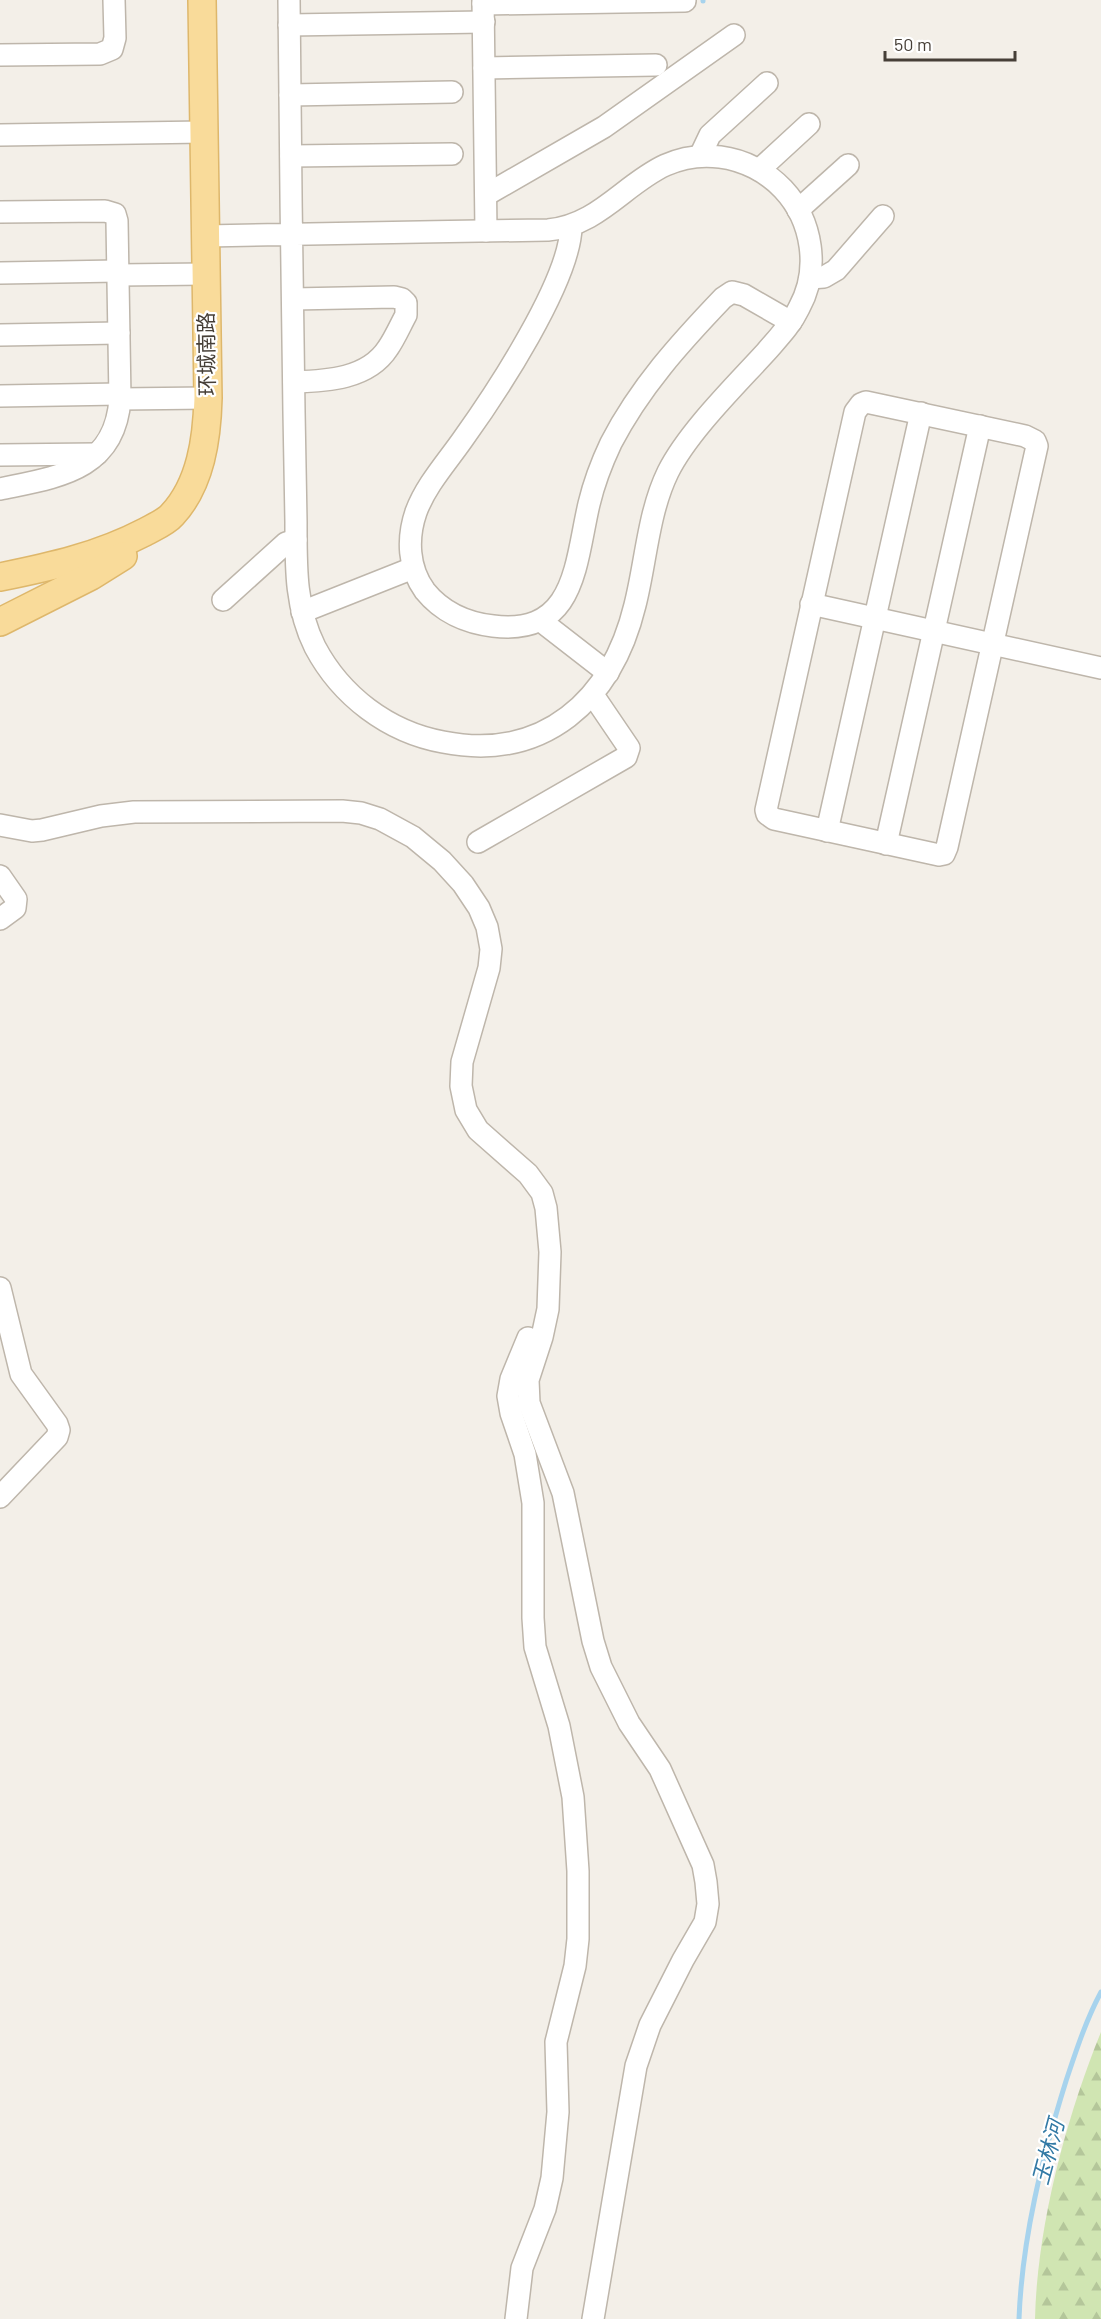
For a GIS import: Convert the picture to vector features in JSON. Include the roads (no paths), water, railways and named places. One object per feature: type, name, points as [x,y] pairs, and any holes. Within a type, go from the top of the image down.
[{"type":"main road","name":"环城南路","points":[[58,578],[120,558],[147,539],[171,517],[184,500],[201,460],[208,419],[202,0]]},
{"type":"main road","points":[[0,577],[58,578]]},
{"type":"main road","points":[[0,622],[58,578]]},
{"type":"street","points":[[0,55],[100,54],[112,49],[115,38],[114,0]]},
{"type":"street","points":[[206,236],[292,234],[548,230],[571,227],[591,217],[656,168],[685,158],[700,156],[730,158],[759,170],[782,188],[798,210],[807,230],[810,246],[810,278],[806,294],[791,322],[687,441],[668,472],[656,504],[629,626],[608,673],[575,713],[560,723],[526,739],[508,744],[479,746],[429,740],[388,723],[352,696],[326,665],[312,639],[297,593],[296,540],[293,299],[292,234],[291,156],[289,25],[289,0]]},
{"type":"street","points":[[289,25],[483,9],[685,1]]},
{"type":"street","points":[[483,9],[486,231]]},
{"type":"street","points":[[486,195],[612,121],[734,35]]},
{"type":"street","points":[[484,68],[656,65]]},
{"type":"street","points":[[700,156],[710,135],[767,83]]},
{"type":"street","points":[[290,95],[452,92]]},
{"type":"street","points":[[759,170],[809,124]]},
{"type":"street","points":[[0,135],[204,132]]},
{"type":"street","points":[[291,156],[452,154]]},
{"type":"street","points":[[798,210],[848,165]]},
{"type":"street","points":[[0,212],[105,211],[115,214],[117,221],[120,397],[117,422],[112,434],[86,464],[60,476],[0,489]]},
{"type":"street","points":[[810,278],[824,277],[836,270],[883,216]]},
{"type":"street","points":[[571,227],[564,261],[518,354],[488,403],[430,485],[420,502],[411,529],[410,548],[413,568],[427,593],[441,607],[459,618],[506,627],[530,625],[541,621],[559,605],[571,585],[589,502],[610,445],[641,392],[667,359],[723,298],[732,292],[744,295],[791,322]]},
{"type":"street","points":[[0,273],[206,274]]},
{"type":"street","points":[[293,299],[394,297],[402,298],[407,309],[388,349],[370,367],[357,373],[331,379],[294,382]]},
{"type":"street","points":[[0,335],[119,333]]},
{"type":"street","points":[[0,396],[208,398]]},
{"type":"street","points":[[872,402],[980,426],[1031,438],[1037,446],[946,851],[944,854],[934,854],[774,819],[767,814],[766,810],[857,408],[861,404],[872,402]]},
{"type":"street","points":[[826,831],[921,413]]},
{"type":"street","points":[[886,844],[980,426]]},
{"type":"street","points":[[0,455],[97,453]]},
{"type":"street","points":[[223,600],[286,543],[296,540]]},
{"type":"street","points":[[302,612],[413,568]]},
{"type":"street","points":[[812,604],[1101,668]]},
{"type":"street","points":[[541,621],[608,673]]},
{"type":"street","points":[[477,842],[626,757],[629,748],[593,694]]},
{"type":"street","points":[[0,825],[32,831],[101,816],[134,812],[342,811],[361,813],[380,819],[413,837],[428,849],[469,892],[487,927],[491,949],[489,968],[462,1062],[462,1098],[478,1130],[528,1174],[542,1193],[549,1224],[548,1310],[543,1337],[528,1380],[527,1391],[532,1413],[563,1493],[595,1650],[604,1676],[621,1708],[660,1769],[703,1864],[708,1904],[705,1922],[650,2025],[636,2066],[593,2319]]},
{"type":"street","points":[[0,876],[16,899],[15,908],[0,919]]},
{"type":"street","points":[[0,1288],[21,1374],[59,1430],[57,1437],[0,1497]]},
{"type":"street","points":[[516,2319],[522,2268],[545,2209],[552,2178],[558,2112],[556,2042],[575,1966],[578,1939],[578,1871],[573,1797],[559,1726],[535,1647],[533,1503],[525,1454],[511,1413],[508,1396],[511,1379],[536,1319],[540,1313],[548,1310]]},
{"type":"waterway","name":"玉林河","points":[[1019,2319],[1024,2259],[1041,2169],[1070,2070],[1101,1992]]}]
